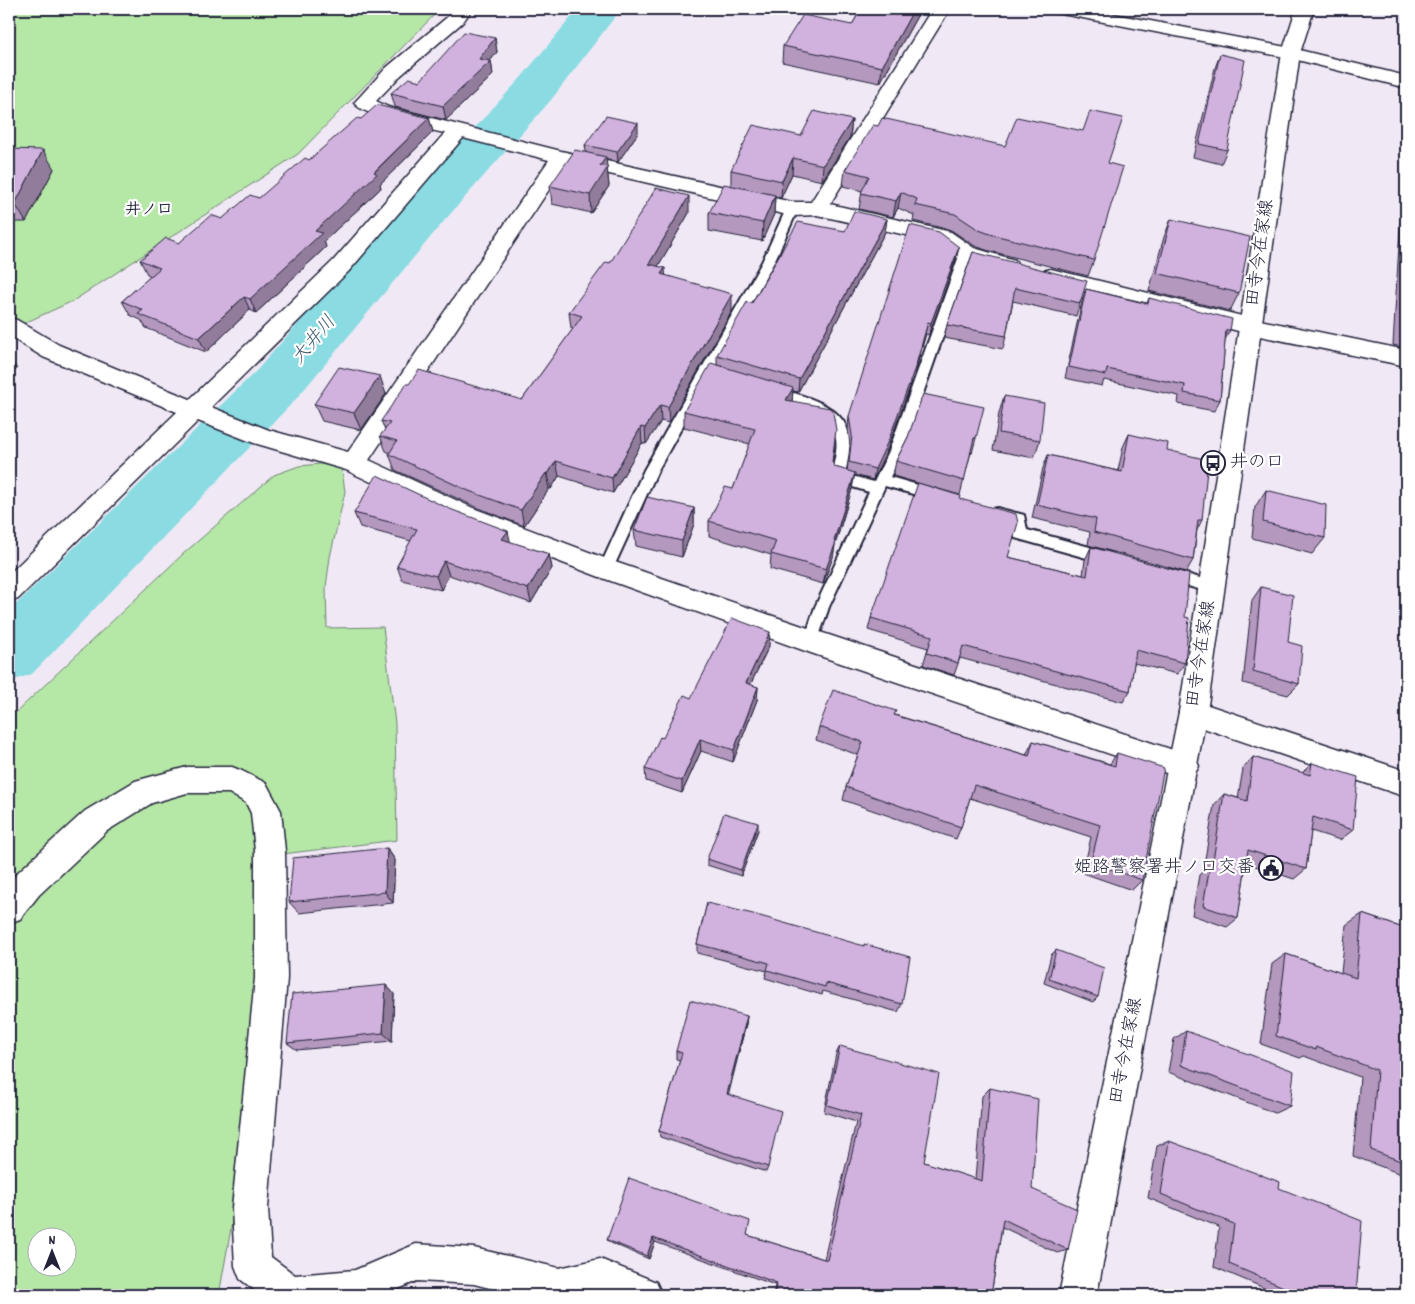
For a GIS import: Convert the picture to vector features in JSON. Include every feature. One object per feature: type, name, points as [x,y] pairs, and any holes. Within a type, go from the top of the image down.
[{"type":"street","points":[[464,9],[457,18],[393,72],[364,103],[381,111],[561,157],[792,209],[817,208],[944,237],[966,253],[979,258],[1250,326],[1406,358]]},
{"type":"street","points":[[817,208],[941,9]]},
{"type":"street","points":[[1062,9],[1291,53],[1406,82]]},
{"type":"street","name":"田寺今在家線","points":[[1078,1295],[1184,766],[1291,53],[1305,9]]},
{"type":"street","points":[[9,591],[341,266],[459,130]]},
{"type":"street","points":[[354,463],[561,157]]},
{"type":"street","points":[[9,326],[51,351],[194,410],[263,437],[354,463],[464,515],[606,570],[811,642],[1184,766]]},
{"type":"street","points":[[1193,712],[1406,784]]},
{"type":"street","points":[[9,908],[28,884],[96,821],[145,791],[187,780],[232,780],[256,793],[266,811],[270,851],[271,978],[250,1208],[253,1266],[289,1294],[356,1289],[416,1262],[474,1266],[557,1291],[600,1278],[643,1295]]},
{"type":"lane","points":[[606,570],[651,470],[711,374],[768,262],[792,209]]},
{"type":"lane","points":[[811,642],[822,607],[854,535],[896,451],[966,253]]},
{"type":"lane","points":[[760,388],[812,404],[836,419],[843,438],[838,477],[946,498]]},
{"type":"lane","points":[[982,509],[1019,519],[1020,534],[1125,563]]},
{"type":"lane","points":[[1154,571],[1212,587]]},
{"type":"green space","points":[[9,9],[440,9],[298,154],[73,301],[9,330]]},
{"type":"green space","points":[[321,464],[342,469],[345,492],[330,557],[326,587],[327,628],[383,627],[395,723],[397,840],[258,857],[259,954],[241,1173],[219,1295],[9,1295],[9,719],[183,554],[274,475],[299,466]]},
{"type":"building","points":[[861,9],[914,9],[882,67],[783,46],[803,15],[852,25]]},
{"type":"building","points":[[464,32],[495,38],[479,59],[491,61],[443,106],[391,93],[409,78],[420,81]]},
{"type":"building","points":[[1220,54],[1245,60],[1227,150],[1199,144]]},
{"type":"building","points":[[377,105],[429,118],[374,172],[377,174],[315,231],[322,233],[250,299],[244,297],[199,338],[138,314],[143,310],[122,301],[160,268],[140,260],[166,238],[179,243],[211,215],[222,219],[250,195],[259,198],[305,158],[309,160],[357,118],[361,119]]},
{"type":"building","points":[[814,111],[852,120],[823,165],[793,158],[782,181],[731,170],[753,125],[801,136]]},
{"type":"building","points":[[1090,111],[1123,118],[1108,163],[1123,167],[1094,260],[990,234],[979,230],[955,214],[915,205],[917,199],[901,192],[896,201],[861,193],[869,176],[845,170],[873,125],[878,126],[882,118],[1005,146],[1017,117],[1083,131]]},
{"type":"building","points":[[606,116],[638,123],[617,152],[585,145]]},
{"type":"building","points":[[9,149],[43,150],[15,204],[9,203]]},
{"type":"building","points":[[575,150],[606,157],[600,166],[608,167],[590,195],[550,186]]},
{"type":"building","points":[[724,184],[775,195],[763,223],[709,213]]},
{"type":"building","points":[[656,188],[689,196],[649,264],[665,268],[661,274],[732,294],[668,407],[660,405],[645,428],[641,427],[612,478],[556,461],[521,510],[469,491],[389,454],[397,441],[380,436],[390,423],[381,421],[406,384],[409,384],[419,370],[522,400],[582,316],[569,312],[606,262],[610,263]]},
{"type":"building","points":[[854,211],[887,219],[799,379],[717,355],[747,302],[752,303],[798,222],[845,231]]},
{"type":"building","points":[[1171,219],[1250,237],[1239,293],[1157,273]]},
{"type":"building","points":[[910,225],[939,232],[959,247],[931,323],[928,322],[916,365],[889,439],[875,469],[849,462],[852,435],[849,416]]},
{"type":"building","points":[[973,252],[1087,281],[1080,303],[1015,288],[1006,336],[947,325]]},
{"type":"building","points":[[1086,289],[1148,304],[1149,298],[1232,319],[1230,330],[1226,330],[1220,400],[1184,393],[1185,385],[1107,369],[1106,375],[1069,367]]},
{"type":"building","points":[[711,363],[793,388],[786,400],[830,408],[833,412],[836,430],[832,462],[835,467],[855,473],[834,541],[836,542],[826,569],[771,554],[776,541],[709,521],[725,487],[733,489],[755,429],[684,411]]},
{"type":"building","points":[[339,367],[380,376],[354,413],[314,404]]},
{"type":"building","points":[[923,394],[984,407],[976,438],[974,438],[964,481],[896,461],[908,437]]},
{"type":"building","points":[[1004,396],[1044,403],[1040,440],[999,433]]},
{"type":"building","points":[[1129,434],[1168,443],[1167,450],[1208,460],[1202,520],[1198,520],[1193,560],[1094,532],[1096,519],[1037,505],[1048,455],[1122,472]]},
{"type":"building","points":[[377,475],[450,509],[508,531],[502,539],[549,554],[528,589],[444,561],[436,576],[397,566],[417,529],[354,513]]},
{"type":"building","points":[[918,483],[961,496],[960,499],[1016,514],[1018,523],[1008,557],[1087,576],[1091,547],[1189,574],[1185,617],[1189,618],[1185,663],[1136,650],[1130,691],[963,646],[958,663],[927,653],[932,636],[871,618]]},
{"type":"building","points":[[1266,490],[1326,505],[1325,538],[1263,522]]},
{"type":"building","points":[[647,497],[694,508],[682,541],[634,530]]},
{"type":"building","points":[[1261,587],[1293,595],[1288,642],[1302,646],[1299,684],[1253,671]]},
{"type":"building","points":[[732,618],[770,632],[746,683],[758,687],[734,750],[700,739],[682,781],[645,769],[660,737],[663,738],[684,695],[691,698]]},
{"type":"building","points":[[833,690],[896,711],[894,715],[1029,756],[1033,741],[1115,766],[1117,753],[1164,768],[1142,880],[1091,862],[1100,825],[974,785],[961,827],[846,787],[863,742],[819,727]]},
{"type":"building","points":[[1253,757],[1310,775],[1312,763],[1358,777],[1353,830],[1313,817],[1306,869],[1248,850],[1238,918],[1203,906],[1224,794],[1247,801]]},
{"type":"building","points":[[724,813],[758,823],[741,870],[707,859]]},
{"type":"building","points":[[387,848],[385,892],[289,902],[293,858]]},
{"type":"building","points":[[707,903],[910,957],[902,1004],[826,983],[825,987],[767,970],[769,963],[697,944]]},
{"type":"building","points":[[1362,914],[1406,929],[1406,1163],[1371,1150],[1377,1070],[1316,1047],[1316,1050],[1276,1036],[1286,954],[1356,978]]},
{"type":"building","points":[[1056,950],[1104,968],[1098,997],[1049,979]]},
{"type":"building","points":[[386,985],[383,1033],[287,1043],[292,994]]},
{"type":"building","points":[[690,1000],[747,1016],[727,1094],[781,1111],[768,1167],[659,1131],[682,1053],[676,1051]]},
{"type":"building","points":[[1186,1031],[1294,1071],[1290,1106],[1181,1065]]},
{"type":"building","points":[[840,1046],[939,1074],[924,1162],[982,1181],[990,1088],[1038,1099],[1032,1189],[1077,1209],[1068,1250],[1003,1219],[991,1295],[774,1295],[777,1283],[653,1238],[647,1256],[607,1240],[629,1178],[750,1221],[747,1235],[827,1260],[861,1115],[827,1105]]},
{"type":"building","points":[[1169,1141],[1280,1182],[1279,1188],[1362,1221],[1356,1295],[1346,1293],[1346,1295],[1298,1295],[1298,1293],[1229,1264],[1234,1224],[1161,1194]]},
{"type":"waterway","name":"大井川","points":[[9,654],[277,384],[426,210],[535,90],[600,9]]},
{"type":"place","name":"井の口","points":[[1213,463]]},
{"type":"place","name":"姫路警察署井ノ口交番","points":[[1271,868]]},
{"type":"district","name":"井ノ口","points":[[149,210]]}]
